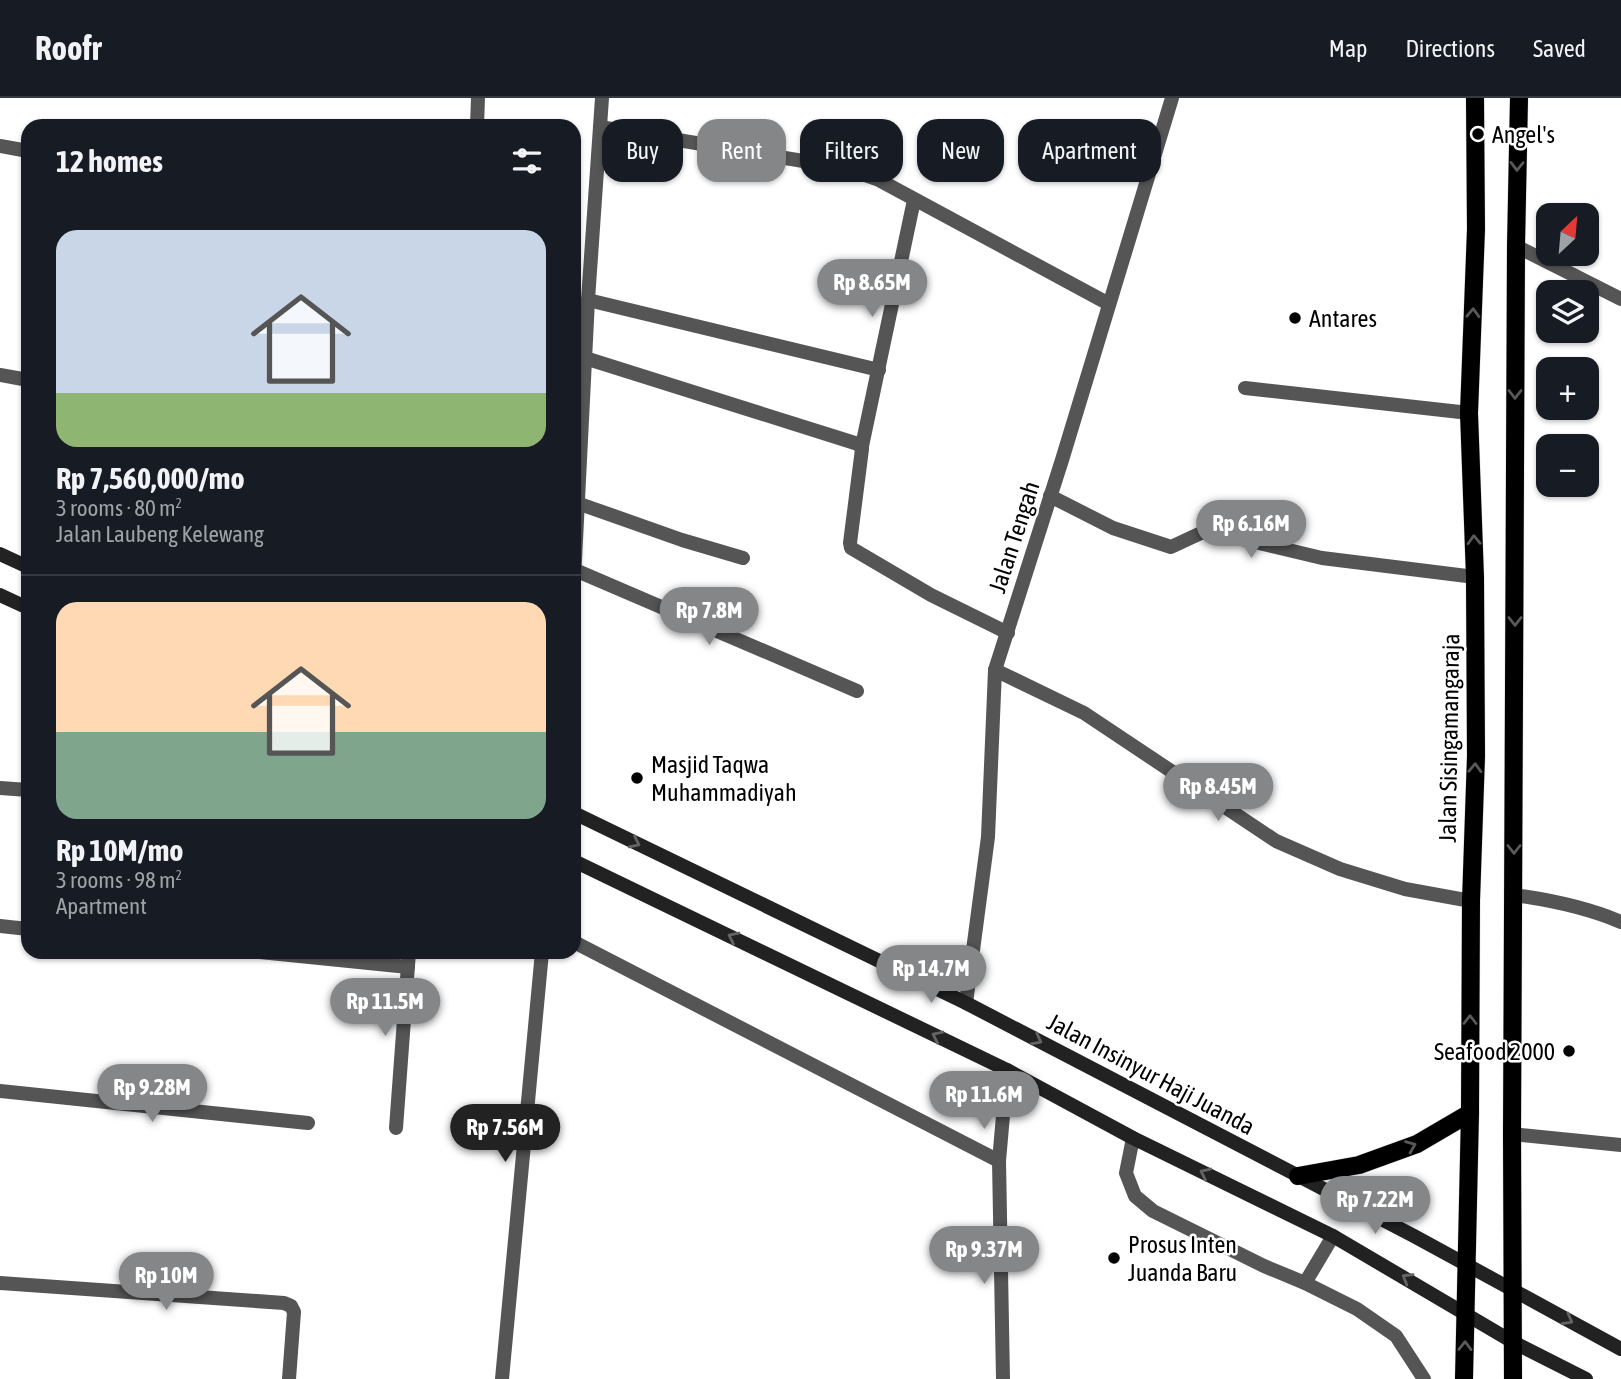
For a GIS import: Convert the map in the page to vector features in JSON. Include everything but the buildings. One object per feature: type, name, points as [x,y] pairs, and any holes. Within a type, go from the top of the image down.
[{"type":"main road","name":"Jalan Sisingamangaraja","points":[[1464,1379],[1468,1266],[1471,901],[1476,756],[1475,577],[1469,413],[1476,229],[1475,98]]},
{"type":"main road","points":[[1513,1379],[1516,246],[1519,98]]},
{"type":"main road","points":[[0,554],[21,564]]},
{"type":"main road","points":[[0,595],[21,605]]},
{"type":"main road","name":"Jalan Insinyur Haji Juanda","points":[[581,816],[966,1003],[1298,1176],[1621,1349]]},
{"type":"main road","points":[[581,863],[1007,1070],[1133,1138],[1333,1236],[1513,1342],[1586,1379]]},
{"type":"main road","points":[[1298,1176],[1359,1165],[1417,1144],[1470,1113]]},
{"type":"street","points":[[477,119],[478,98]]},
{"type":"street","points":[[581,431],[602,98]]},
{"type":"street","name":"Jalan Tengah","points":[[966,1003],[988,837],[995,670],[1172,98]]},
{"type":"street","points":[[600,127],[845,167],[878,180],[1109,304]]},
{"type":"street","points":[[0,146],[21,150]]},
{"type":"street","points":[[914,200],[862,446],[851,548],[931,594],[1008,633]]},
{"type":"street","points":[[1516,246],[1621,299]]},
{"type":"street","points":[[588,300],[879,370]]},
{"type":"street","points":[[585,359],[862,446]]},
{"type":"street","points":[[0,374],[21,378]]},
{"type":"street","points":[[1245,388],[1469,413]]},
{"type":"street","points":[[1050,496],[1113,528],[1171,547],[1201,533],[1217,533],[1322,558],[1475,577]]},
{"type":"street","points":[[581,504],[743,558]]},
{"type":"street","points":[[581,577],[857,691]]},
{"type":"street","points":[[995,670],[1084,713],[1276,841],[1353,873],[1405,889],[1471,901]]},
{"type":"street","points":[[0,788],[21,790]]},
{"type":"street","points":[[1514,895],[1562,902],[1599,912],[1621,922]]},
{"type":"street","points":[[0,926],[21,928]]},
{"type":"street","points":[[581,946],[999,1161]]},
{"type":"street","points":[[390,959],[409,960],[396,1128]]},
{"type":"street","points":[[502,1379],[541,959]]},
{"type":"street","points":[[1003,1379],[999,1161],[1007,1070]]},
{"type":"street","points":[[0,1091],[308,1123]]},
{"type":"street","points":[[1512,1134],[1621,1145]]},
{"type":"street","points":[[1133,1138],[1126,1173],[1135,1196],[1153,1211],[1357,1309],[1396,1336],[1424,1379]]},
{"type":"street","points":[[1305,1283],[1333,1236]]},
{"type":"street","points":[[0,1283],[285,1303],[291,1306],[294,1312],[289,1379]]},
{"type":"place","name":"Angel's","points":[[1478,134]]},
{"type":"place","name":"Antares","points":[[1295,318]]},
{"type":"place","name":"Masjid Taqwa Muhammadiyah","points":[[637,778]]},
{"type":"place","name":"Seafood 2000","points":[[1569,1051]]},
{"type":"place","name":"Prosus Inten Juanda Baru","points":[[1114,1258]]}]
